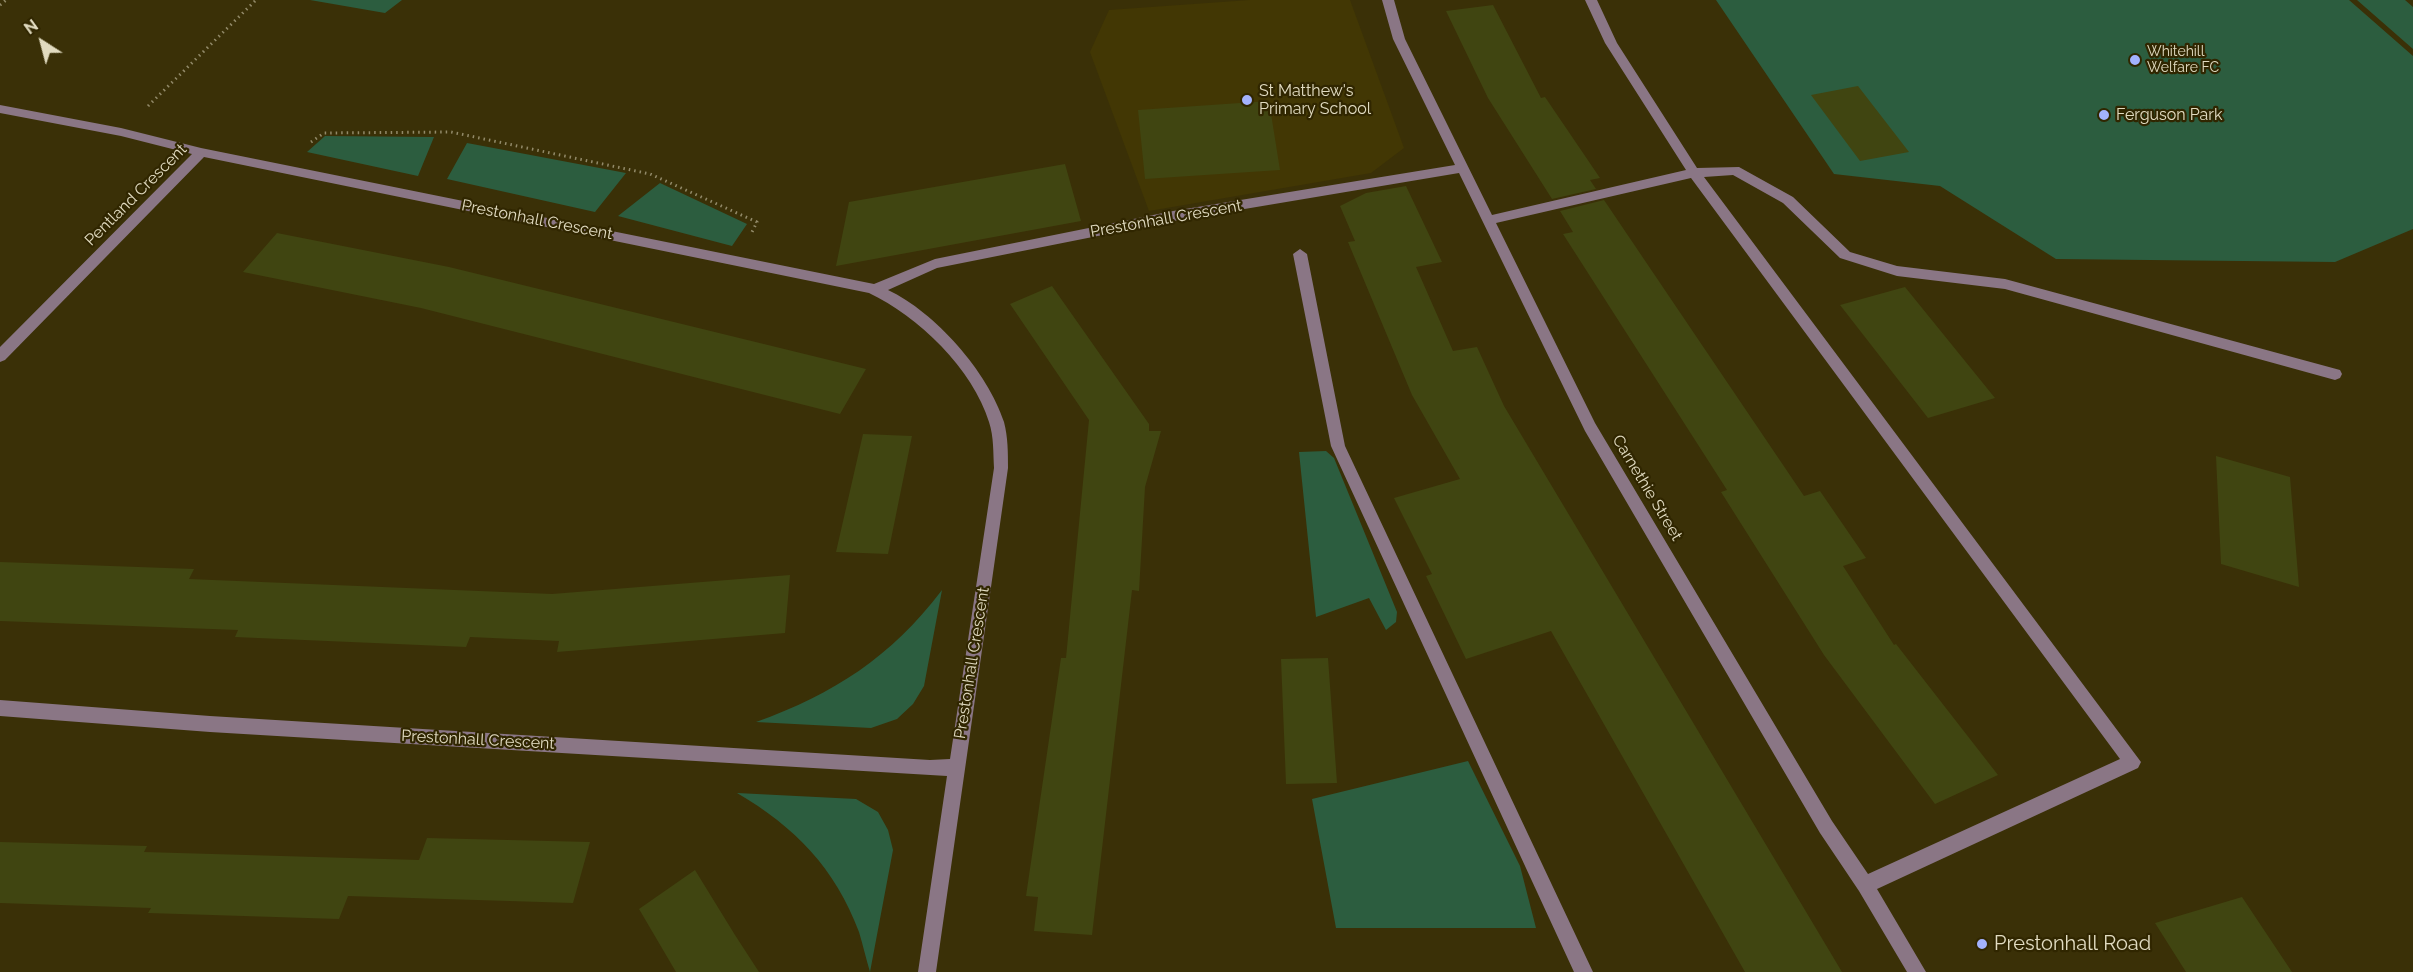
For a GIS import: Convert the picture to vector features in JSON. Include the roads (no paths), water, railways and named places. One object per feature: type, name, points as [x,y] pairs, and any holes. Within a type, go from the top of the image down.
[{"type":"street","name":"Carnethie Street","points":[[1388,0],[1399,39],[1590,427],[1826,827],[1865,885],[1917,972]]},
{"type":"street","points":[[1591,0],[1611,43],[1694,173],[2132,762],[1865,885]]},
{"type":"street","name":"Pentland Crescent","points":[[0,109],[122,132],[201,152]]},
{"type":"street","name":"Prestonhall Crescent","points":[[201,152],[874,290],[905,306],[931,329],[982,388],[996,420],[1001,468],[927,972]]},
{"type":"street","name":"Pentland Crescent","points":[[0,356],[201,152]]},
{"type":"street","name":"Prestonhall Crescent","points":[[874,290],[935,264],[1173,216],[1464,168]]},
{"type":"street","points":[[1489,220],[1694,173],[1735,170],[1788,200],[1845,255],[1897,271],[2004,284],[2335,374]]},
{"type":"street","points":[[1300,254],[1338,446],[1584,972]]},
{"type":"street","name":"Prestonhall Crescent","points":[[0,708],[221,725],[918,767],[956,767]]},
{"type":"place","name":"Whitehill Welfare FC","points":[[2135,60]]},
{"type":"place","name":"St Matthew's Primary School","points":[[1247,100]]},
{"type":"place","name":"Ferguson Park","points":[[2104,115]]},
{"type":"place","name":"Prestonhall Road","points":[[1982,944]]}]
